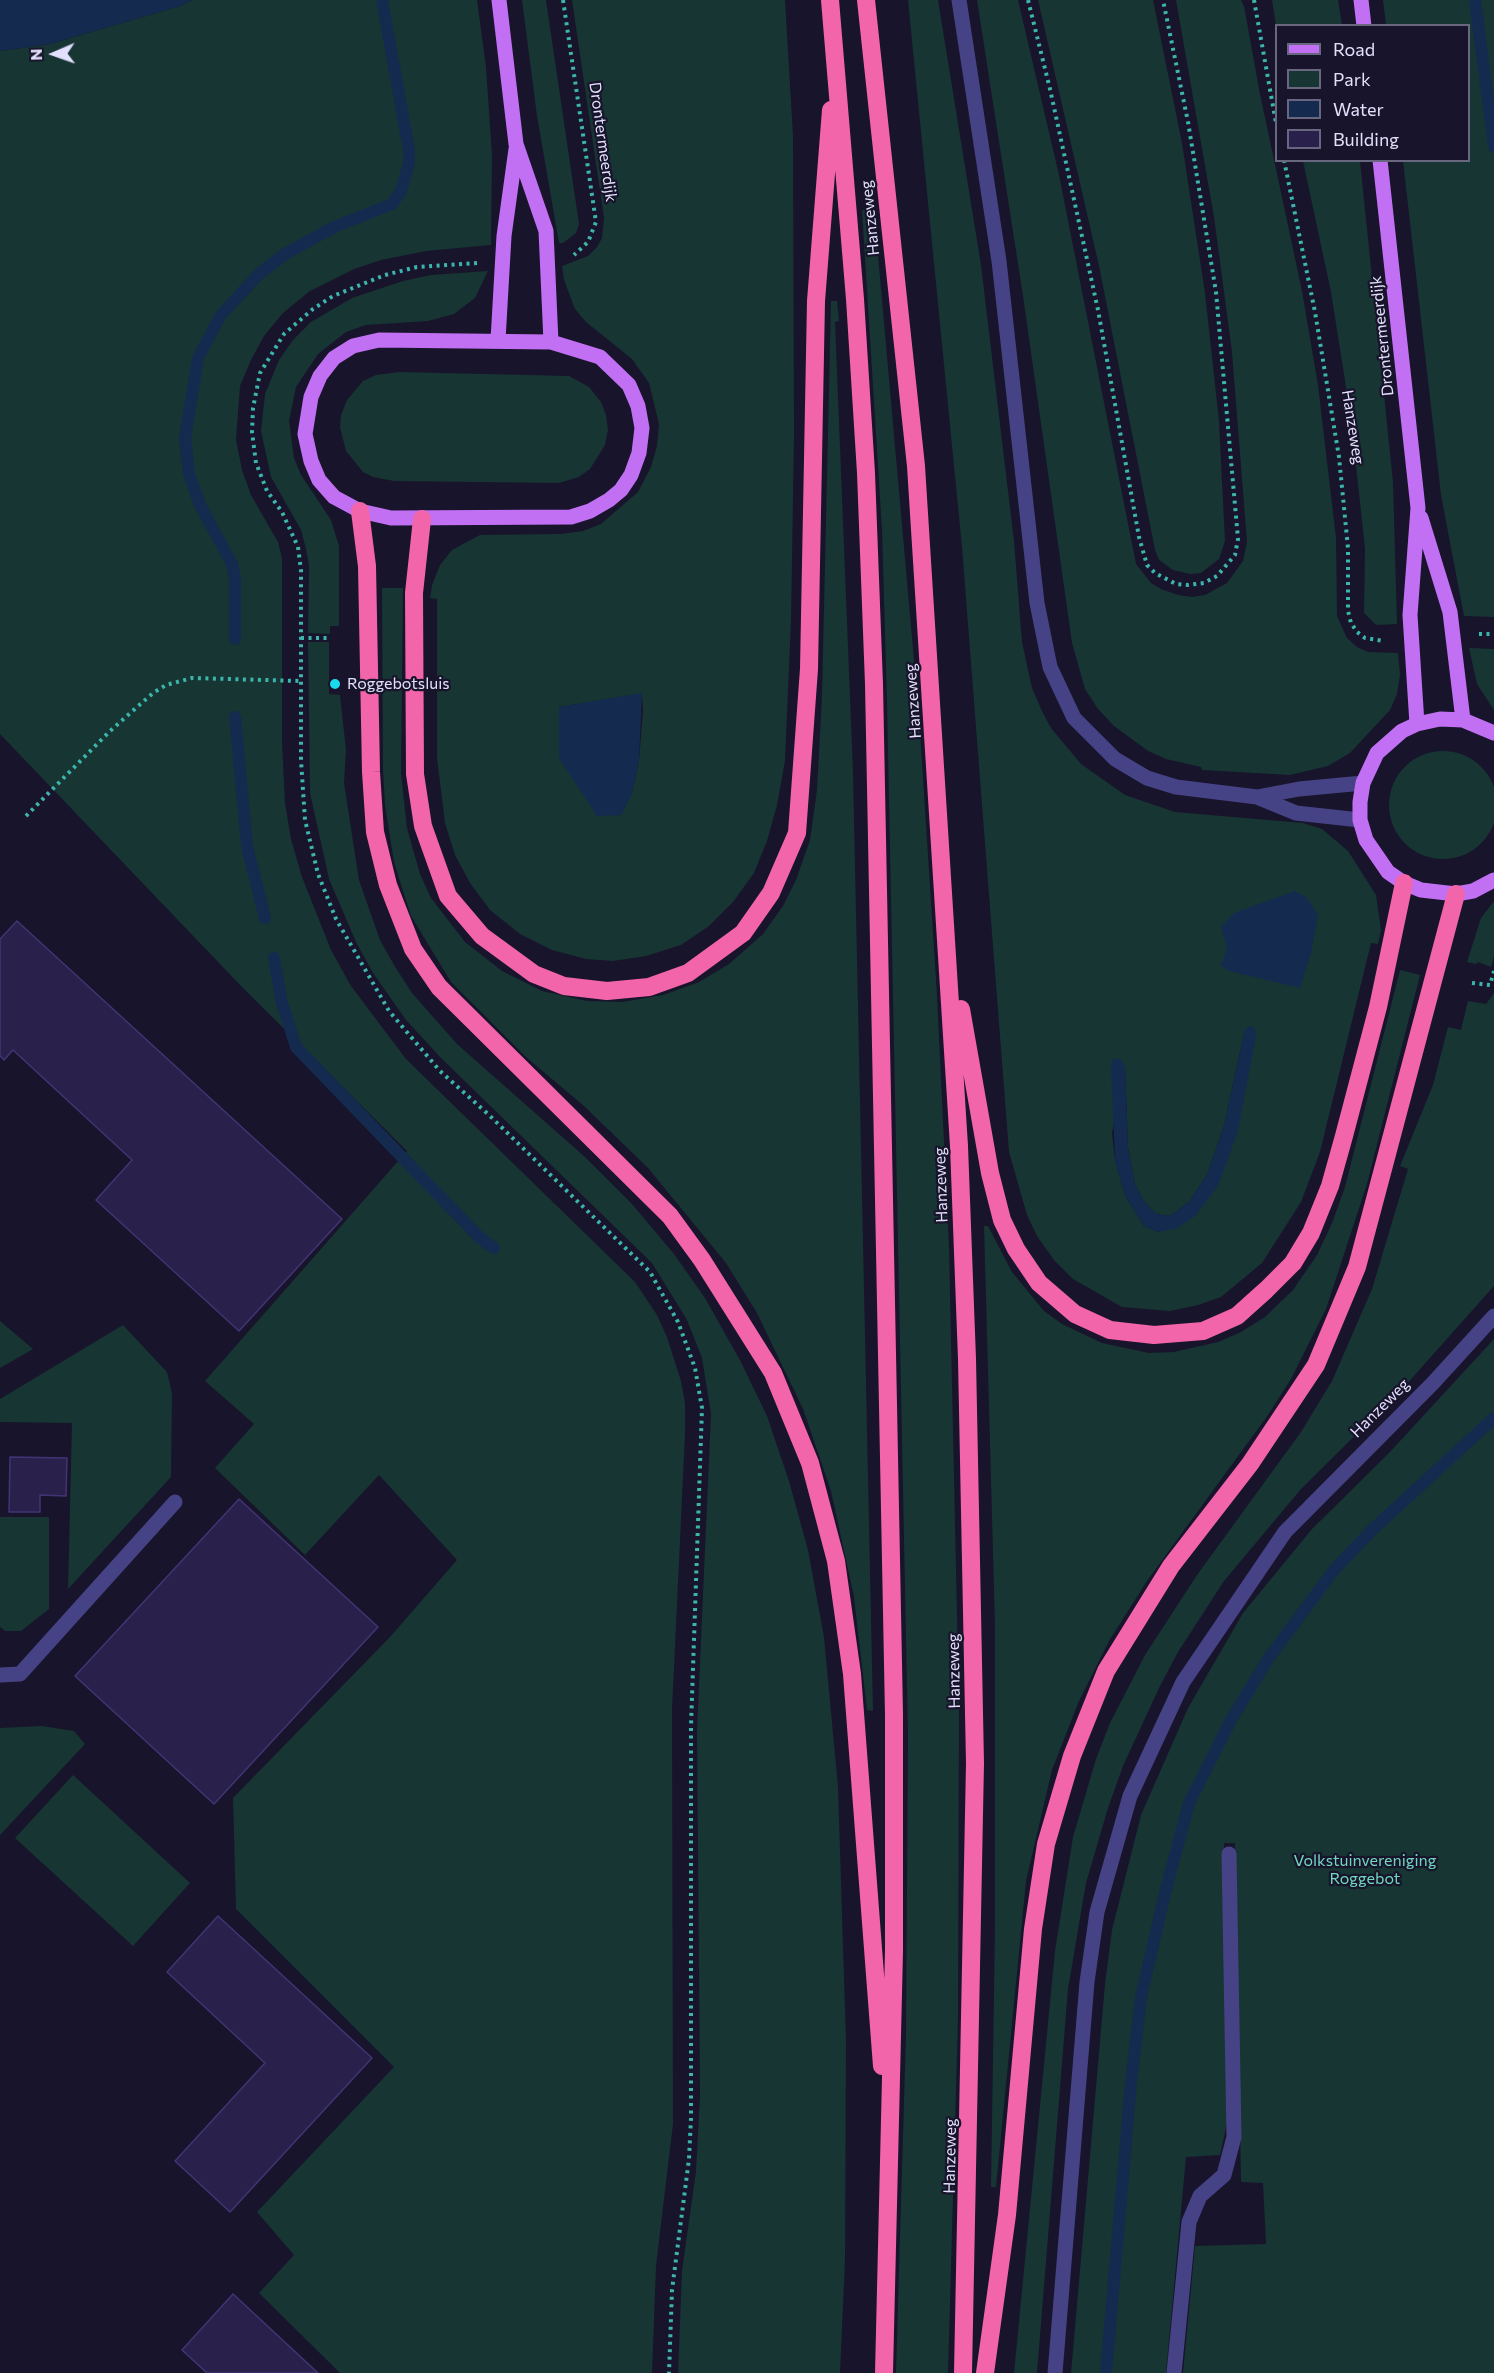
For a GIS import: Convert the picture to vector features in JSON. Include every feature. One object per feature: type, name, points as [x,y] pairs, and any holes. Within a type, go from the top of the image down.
[{"type":"highway","name":"Hanzeweg","points":[[830,0],[856,311],[874,684],[894,1714],[894,1951],[884,2373]]},
{"type":"highway","name":"Hanzeweg","points":[[866,0],[916,466],[959,1146],[967,1359],[975,1763],[963,2373]]},
{"type":"highway","points":[[422,519],[414,593],[415,774],[423,826],[448,896],[482,936],[534,974],[564,986],[607,991],[648,987],[687,973],[743,933],[771,893],[797,833],[809,669],[816,301],[835,54]]},
{"type":"highway","points":[[360,511],[367,566],[371,772],[375,832],[388,885],[413,949],[439,987],[670,1216],[702,1260],[774,1373],[810,1463],[836,1561],[852,1674],[890,2184]]},
{"type":"highway","points":[[946,928],[994,1192],[1002,1220],[1016,1249],[1039,1283],[1075,1314],[1110,1330],[1154,1335],[1203,1331],[1237,1316],[1266,1290],[1293,1263],[1311,1233],[1330,1186],[1347,1125],[1378,1006],[1404,883]]},
{"type":"highway","points":[[984,2373],[1007,2215],[1032,1929],[1046,1844],[1072,1756],[1106,1671],[1171,1566],[1250,1464],[1316,1365],[1357,1267],[1456,894]]},
{"type":"main road","points":[[499,0],[516,144],[546,231],[551,342]]},
{"type":"main road","points":[[1360,0],[1364,24]]},
{"type":"main road","points":[[498,340],[504,236],[516,144]]},
{"type":"main road","name":"Drontermeerdijk","points":[[1380,162],[1418,508],[1410,615],[1417,724]]},
{"type":"main road","points":[[379,340],[551,342],[600,357],[629,385],[638,406],[642,428],[639,453],[621,490],[590,511],[571,517],[422,519],[391,518],[360,511],[334,498],[319,480],[311,461],[305,434],[310,397],[320,376],[334,358],[353,346],[379,340]]},
{"type":"main road","name":"Drontermeerdijk","points":[[1418,508],[1450,612],[1462,720]]},
{"type":"main road","points":[[1494,733],[1462,720],[1440,719],[1417,724],[1402,731],[1377,753],[1363,783],[1360,820],[1376,857],[1388,872],[1404,883],[1421,890],[1456,894],[1473,891],[1494,880]]},
{"type":"street","points":[[959,0],[999,261],[1037,603],[1050,667],[1074,718],[1115,759],[1147,778],[1176,788],[1257,797],[1296,813],[1360,820]]},
{"type":"street","points":[[1257,797],[1299,789],[1363,783]]},
{"type":"street","name":"Hanzeweg","points":[[1055,2373],[1087,1982],[1097,1912],[1131,1796],[1183,1682],[1285,1532],[1433,1383],[1494,1316]]},
{"type":"street","points":[[0,1675],[20,1674],[175,1502]]},
{"type":"street","points":[[1174,2373],[1189,2222],[1200,2196],[1224,2175],[1234,2138],[1229,1854]]},
{"type":"path","name":"Drontermeerdijk","points":[[548,259],[572,256],[581,251],[594,233],[596,222],[563,0]]},
{"type":"path","points":[[1028,0],[1050,89],[1098,310],[1139,537],[1147,565],[1155,573],[1176,584],[1188,585],[1204,582],[1217,576],[1235,555],[1238,539],[1216,292],[1188,122],[1163,0]]},
{"type":"path","points":[[1254,0],[1275,117]]},
{"type":"path","name":"Hanzeweg","points":[[1284,162],[1315,312],[1339,457],[1348,548],[1348,610],[1351,623],[1357,632],[1372,640],[1413,639]]},
{"type":"path","points":[[1453,636],[1494,634]]},
{"type":"path","points":[[301,638],[329,638]]},
{"type":"path","points":[[26,816],[110,731],[153,693],[166,685],[192,678],[301,681]]},
{"type":"path","points":[[1472,983],[1490,985],[1494,971]]},
{"type":"path","points":[[669,2373],[672,2290],[689,2159],[691,2118],[691,1726],[700,1491]]},
{"type":"green space","points":[[192,0],[477,0],[486,67],[492,155],[491,245],[426,251],[381,260],[354,269],[310,291],[283,313],[264,336],[251,360],[240,386],[236,440],[242,470],[251,495],[278,542],[282,558],[282,741],[285,803],[291,839],[302,877],[331,950],[351,986],[406,1059],[635,1282],[657,1315],[667,1337],[681,1381],[685,1403],[685,1434],[672,1710],[673,2124],[656,2266],[652,2373],[340,2373],[259,2293],[294,2255],[257,2212],[394,2067],[236,1909],[233,1798],[390,1637],[457,1560],[379,1475],[305,1555],[215,1468],[254,1424],[205,1381],[407,1151],[241,986],[0,734],[0,51],[50,44],[180,6]]},
{"type":"green space","points":[[522,0],[546,0],[579,224],[576,233],[563,243],[559,243],[537,116]]},
{"type":"green space","points":[[572,0],[785,0],[793,136],[794,435],[791,621],[785,761],[777,805],[767,841],[754,873],[733,902],[709,926],[681,945],[646,956],[613,961],[586,959],[552,950],[520,934],[490,910],[470,883],[455,855],[445,823],[437,758],[437,599],[430,598],[432,585],[440,565],[452,550],[480,535],[561,534],[583,531],[601,524],[638,492],[651,467],[657,446],[659,424],[649,383],[632,359],[586,322],[575,309],[564,280],[562,266],[588,256],[597,247],[602,238],[604,218]],"holes":[[[642,694],[639,760],[632,793],[621,814],[559,707]]]},
{"type":"green space","points":[[908,0],[938,0],[981,265],[1014,541],[1022,642],[1032,688],[1042,711],[1051,728],[1081,764],[1125,795],[1175,812],[1303,823],[1322,829],[1348,851],[1376,895],[1381,930],[1378,944],[1371,943],[1320,1152],[1301,1202],[1262,1263],[1221,1297],[1198,1305],[1170,1311],[1122,1307],[1073,1279],[1054,1260],[1037,1236],[1027,1215],[1009,1152],[962,547]],"holes":[[[1245,1029],[1218,1186],[1159,1232],[1144,1226],[1125,1195],[1115,1160],[1112,1133],[1125,1067],[1128,1148],[1135,1184],[1143,1200],[1156,1214],[1170,1216],[1189,1202],[1207,1175],[1224,1126]]]},
{"type":"green space","points":[[977,0],[1018,0],[1059,175],[1136,564],[1151,583],[1161,589],[1192,597],[1205,595],[1227,583],[1243,561],[1247,542],[1232,352],[1214,217],[1176,0],[1241,0],[1244,6],[1260,94],[1302,291],[1318,385],[1336,538],[1337,616],[1347,638],[1357,647],[1368,652],[1398,653],[1400,675],[1397,694],[1390,710],[1350,753],[1328,766],[1290,775],[1202,770],[1201,767],[1166,759],[1148,751],[1114,726],[1098,709],[1085,689],[1072,643],[1023,296]]},
{"type":"green space","points":[[1038,0],[1153,0],[1182,143],[1205,293],[1219,421],[1225,541],[1219,559],[1201,573],[1190,574],[1173,570],[1159,560],[1155,550],[1099,266]]},
{"type":"green space","points":[[1272,0],[1338,0],[1342,24],[1276,24]]},
{"type":"green space","points":[[1383,0],[1494,0],[1494,617],[1464,616],[1441,495],[1403,162],[1470,162],[1470,24],[1386,24]]},
{"type":"green space","points":[[1303,162],[1360,162],[1393,482],[1397,624],[1376,625],[1364,613],[1365,549],[1351,419],[1331,292]]},
{"type":"green space","points":[[862,210],[874,210],[919,716],[937,995],[949,1247],[959,1707],[958,2020],[948,2373],[896,2373],[906,2033],[908,1736],[882,530]]},
{"type":"green space","points":[[488,271],[475,298],[454,314],[428,321],[366,325],[346,332],[318,354],[296,387],[289,421],[294,458],[301,475],[331,520],[339,546],[339,626],[330,626],[330,634],[308,633],[309,566],[306,549],[301,530],[271,477],[261,431],[265,394],[279,360],[293,340],[311,322],[352,298],[403,281],[431,275]]},
{"type":"green space","points":[[831,301],[837,301],[839,321],[835,322],[853,772],[873,1711],[867,1710],[854,1597],[831,1491],[803,1409],[757,1313],[726,1263],[648,1168],[584,1106],[527,1058],[451,982],[411,916],[402,888],[394,862],[385,805],[383,769],[382,588],[403,588],[401,773],[407,828],[420,874],[431,898],[465,942],[502,971],[542,991],[587,1001],[622,1002],[663,995],[699,982],[729,964],[763,934],[783,906],[796,880],[810,840],[817,790],[822,695]]},
{"type":"green space","points":[[400,372],[569,376],[589,387],[601,402],[608,430],[605,445],[590,469],[579,477],[559,483],[394,481],[373,477],[363,472],[346,451],[340,427],[341,415],[347,400],[363,381],[376,375]]},
{"type":"green space","points":[[308,642],[329,642],[329,694],[340,695],[346,750],[344,783],[359,880],[380,940],[394,965],[412,993],[457,1044],[585,1157],[632,1204],[674,1254],[705,1298],[741,1362],[767,1416],[789,1481],[808,1550],[824,1637],[838,1787],[846,2041],[845,2261],[840,2373],[678,2373],[682,2271],[696,2171],[700,2095],[697,1730],[711,1414],[702,1358],[687,1320],[652,1263],[441,1058],[406,1020],[373,973],[356,942],[329,879],[310,793]]},
{"type":"green space","points":[[1469,648],[1494,649],[1494,710],[1477,684]]},
{"type":"green space","points":[[1443,751],[1464,755],[1481,767],[1493,784],[1495,819],[1493,826],[1481,843],[1464,855],[1443,859],[1422,855],[1405,843],[1393,826],[1389,805],[1393,784],[1405,767],[1422,755]]},
{"type":"green space","points":[[1494,901],[1494,956],[1491,967],[1478,962],[1476,964],[1467,962],[1481,918]]},
{"type":"green space","points":[[1400,970],[1420,975],[1367,1184],[1326,1309],[1291,1379],[1268,1415],[1147,1581],[1109,1641],[1079,1701],[1052,1770],[1026,1881],[996,2187],[991,2187],[995,1926],[995,1625],[984,1226],[988,1226],[1012,1272],[1044,1311],[1062,1324],[1102,1343],[1149,1353],[1174,1352],[1218,1342],[1241,1332],[1265,1317],[1293,1290],[1317,1255],[1332,1223],[1345,1187]]},
{"type":"green space","points":[[1494,993],[1494,1286],[1405,1386],[1301,1489],[1224,1581],[1178,1652],[1160,1686],[1123,1766],[1108,1808],[1086,1883],[1068,1989],[1037,2373],[1014,2373],[1055,1951],[1073,1837],[1096,1759],[1110,1723],[1145,1655],[1197,1575],[1301,1432],[1332,1381],[1372,1289],[1408,1169],[1400,1166],[1433,1085],[1448,1027],[1461,1030],[1468,1001],[1486,1004]]},
{"type":"green space","points":[[0,1321],[33,1349],[0,1368]]},
{"type":"green space","points":[[123,1325],[167,1372],[172,1393],[171,1477],[68,1589],[72,1423],[0,1422],[0,1399]]},
{"type":"green space","name":"Volkstuinvereniging Roggebot","points":[[1494,1339],[1494,2373],[1183,2373],[1195,2246],[1266,2244],[1263,2183],[1241,2182],[1235,1843],[1224,1843],[1229,2114],[1220,2155],[1186,2157],[1166,2373],[1071,2373],[1105,1984],[1112,1930],[1141,1815],[1188,1708],[1243,1613],[1312,1529],[1389,1453]]},
{"type":"green space","points":[[0,1517],[49,1517],[49,1609],[21,1631],[5,1631],[0,1627]]},
{"type":"green space","points":[[42,1726],[74,1731],[85,1744],[0,1835],[0,1728]]},
{"type":"green space","points":[[73,1775],[190,1883],[133,1946],[15,1838]]},
{"type":"water","points":[[0,0],[192,0],[180,6],[50,44],[0,51]]},
{"type":"water","points":[[642,693],[639,760],[632,793],[621,815],[597,816],[559,758],[559,707]]},
{"type":"water","points":[[1295,891],[1306,897],[1318,915],[1311,953],[1300,988],[1229,971],[1221,965],[1227,949],[1221,927],[1234,913]]},
{"type":"water","points":[[1250,1026],[1255,1029],[1256,1036],[1237,1134],[1218,1186],[1196,1215],[1178,1228],[1159,1232],[1144,1226],[1125,1195],[1115,1160],[1111,1064],[1114,1059],[1121,1059],[1125,1067],[1128,1148],[1135,1184],[1143,1200],[1156,1214],[1170,1216],[1189,1202],[1207,1175],[1224,1126],[1245,1029]]},
{"type":"building","points":[[17,921],[342,1219],[239,1331],[96,1200],[132,1160],[13,1050],[4,1060],[0,1056],[0,939]]},
{"type":"building","points":[[10,1457],[67,1458],[66,1496],[40,1495],[40,1512],[9,1512]]},
{"type":"building","points":[[239,1499],[378,1627],[214,1804],[75,1676]]},
{"type":"building","points":[[218,1916],[372,2058],[230,2212],[175,2161],[265,2063],[167,1972]]},
{"type":"building","points":[[233,2294],[318,2373],[207,2373],[182,2350]]},
{"type":"waterway","points":[[235,639],[235,578],[232,564],[200,505],[189,474],[185,438],[198,358],[221,315],[259,274],[285,254],[334,227],[392,204],[401,191],[409,163],[409,150],[382,0]]},
{"type":"waterway","points":[[1475,0],[1494,147]]},
{"type":"waterway","points":[[235,717],[247,846],[265,918]]},
{"type":"waterway","points":[[274,958],[282,1003],[296,1047],[480,1238],[494,1248]]},
{"type":"waterway","points":[[1106,2373],[1131,2083],[1141,1997],[1189,1803],[1231,1720],[1268,1659],[1334,1570],[1372,1530],[1494,1418]]},
{"type":"place","name":"Roggebotsluis","points":[[335,684]]}]
